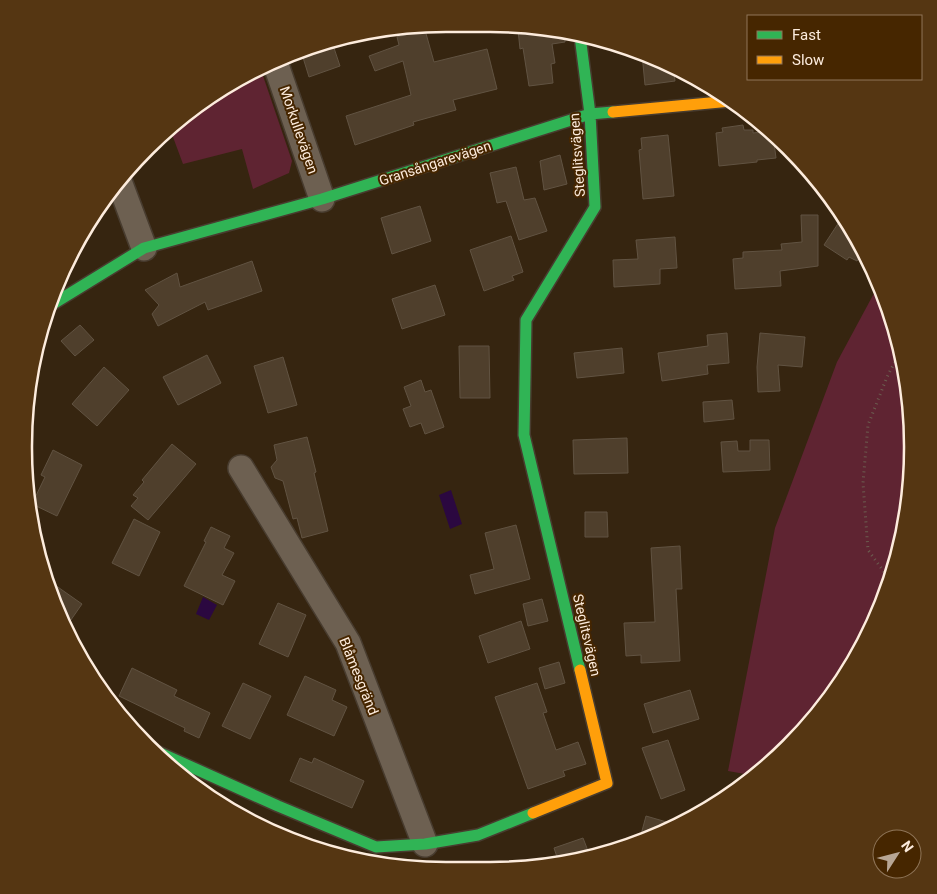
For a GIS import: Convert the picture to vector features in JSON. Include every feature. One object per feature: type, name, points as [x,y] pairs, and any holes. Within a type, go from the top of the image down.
[{"type":"street","name":"Steglitsvägen","points":[[175,759],[376,847],[425,844],[478,835],[607,783],[524,435],[526,320],[596,207],[590,114],[581,43]]},
{"type":"street","name":"Morkullevägen","points":[[277,69],[322,199]]},
{"type":"street","name":"Gransångarevägen","points":[[59,300],[144,248],[322,199],[590,114],[720,102]]},
{"type":"street","points":[[122,190],[144,248]]},
{"type":"street","name":"Blåmesgränd","points":[[241,468],[348,643],[425,844]]},
{"type":"path","points":[[885,573],[868,550],[863,483],[868,425],[896,361]]},
{"type":"shaded area","points":[[263,76],[292,161],[289,173],[253,189],[242,149],[183,164],[173,136],[217,102]]},
{"type":"shaded area","points":[[875,292],[883,314],[897,366],[904,420],[904,474],[897,528],[883,580],[873,606],[862,630],[835,677],[802,720],[763,759],[745,774],[728,771],[775,528],[837,362]]},
{"type":"shaded area","points":[[451,490],[462,524],[450,529],[439,495]]},
{"type":"shaded area","points":[[203,597],[217,605],[209,620],[196,614]]},
{"type":"building","points":[[426,33],[434,62],[487,49],[497,89],[453,100],[456,110],[413,122],[414,125],[355,145],[346,116],[411,95],[403,61],[375,71],[369,56],[399,45],[397,37]]},
{"type":"building","points":[[518,33],[565,39],[565,42],[552,44],[555,63],[551,64],[553,83],[529,86],[523,48],[520,49]]},
{"type":"building","points":[[334,49],[340,66],[309,77],[303,58]]},
{"type":"building","points":[[643,62],[674,76],[675,81],[645,85]]},
{"type":"building","points":[[743,125],[744,130],[753,130],[753,133],[760,132],[774,146],[776,158],[719,166],[716,133],[723,132],[722,128]]},
{"type":"building","points":[[668,135],[674,196],[643,199],[639,150],[642,149],[641,138]]},
{"type":"building","points":[[560,155],[567,184],[544,190],[540,161]]},
{"type":"building","points":[[516,167],[524,200],[535,198],[547,231],[519,240],[506,201],[497,203],[490,173]]},
{"type":"building","points":[[420,206],[431,241],[392,254],[381,218]]},
{"type":"building","points":[[801,215],[818,215],[818,266],[780,271],[781,286],[735,289],[733,259],[743,258],[743,252],[782,250],[781,244],[802,242]]},
{"type":"building","points":[[839,223],[859,258],[857,261],[849,257],[847,260],[824,245]]},
{"type":"building","points":[[511,236],[523,272],[512,276],[514,280],[484,291],[470,250]]},
{"type":"building","points":[[675,237],[677,268],[660,269],[660,284],[614,287],[613,260],[638,259],[636,240]]},
{"type":"building","points":[[252,261],[262,291],[208,310],[205,302],[158,326],[152,314],[159,305],[145,290],[177,273],[180,287]]},
{"type":"building","points":[[435,285],[445,315],[402,329],[392,299]]},
{"type":"building","points":[[80,325],[94,340],[75,356],[61,341]]},
{"type":"building","points":[[727,333],[729,363],[707,365],[708,374],[662,381],[658,353],[708,346],[707,335]]},
{"type":"building","points":[[760,333],[805,337],[802,367],[778,365],[780,391],[758,392],[757,367]]},
{"type":"building","points":[[459,346],[489,346],[490,398],[460,398]]},
{"type":"building","points":[[622,348],[624,373],[577,378],[574,353]]},
{"type":"building","points":[[207,355],[221,383],[178,405],[163,377]]},
{"type":"building","points":[[283,357],[297,405],[268,413],[254,366]]},
{"type":"building","points":[[104,367],[129,390],[97,426],[72,404]]},
{"type":"building","points":[[421,380],[425,392],[431,390],[444,427],[425,434],[421,423],[410,427],[403,409],[411,406],[404,387]]},
{"type":"building","points":[[732,400],[734,419],[704,422],[703,402]]},
{"type":"building","points":[[307,437],[328,531],[302,538],[297,518],[293,519],[283,481],[275,478],[271,467],[277,460],[274,445]]},
{"type":"building","points":[[627,438],[628,473],[574,474],[573,440]]},
{"type":"building","points":[[750,440],[769,440],[770,470],[723,472],[721,442],[737,441],[738,451],[750,451]]},
{"type":"building","points":[[172,444],[196,464],[148,520],[131,506],[138,498],[133,495],[144,482],[142,480]]},
{"type":"building","points":[[53,450],[82,465],[57,516],[37,506],[36,497],[45,477],[41,475]]},
{"type":"building","points":[[585,512],[607,512],[608,537],[585,537]]},
{"type":"building","points":[[134,519],[160,532],[139,576],[112,563]]},
{"type":"building","points":[[516,525],[530,579],[475,594],[470,575],[494,569],[485,533]]},
{"type":"building","points":[[211,527],[230,536],[224,548],[234,553],[222,575],[235,581],[223,605],[184,586],[206,542],[204,541]]},
{"type":"building","points":[[680,546],[682,589],[676,589],[680,661],[641,663],[641,655],[626,656],[624,623],[655,622],[651,548]]},
{"type":"building","points":[[56,586],[82,604],[71,620]]},
{"type":"building","points":[[542,599],[548,621],[528,626],[523,604]]},
{"type":"building","points":[[278,603],[306,615],[288,657],[259,644]]},
{"type":"building","points":[[521,621],[530,649],[488,663],[479,636]]},
{"type":"building","points":[[559,662],[565,683],[545,689],[539,668]]},
{"type":"building","points":[[132,668],[177,690],[174,696],[210,713],[199,738],[184,731],[185,728],[119,696]]},
{"type":"building","points":[[305,676],[336,690],[332,700],[347,707],[334,736],[287,715]]},
{"type":"building","points":[[243,683],[271,696],[250,739],[222,726]]},
{"type":"building","points":[[537,683],[547,712],[543,713],[556,750],[578,742],[586,764],[563,771],[565,776],[528,789],[495,697]]},
{"type":"building","points":[[690,690],[699,719],[653,733],[644,704]]},
{"type":"building","points":[[668,740],[685,790],[661,799],[642,748]]},
{"type":"building","points":[[300,758],[312,763],[314,758],[364,781],[352,808],[290,781]]},
{"type":"building","points":[[646,816],[667,822],[649,830],[641,833]]},
{"type":"building","points":[[583,838],[587,850],[557,856],[554,848]]},
{"type":"traffic: fast","points":[[580,670],[524,435],[526,320],[595,207],[590,114],[581,43]]},
{"type":"traffic: fast","points":[[59,300],[144,248],[322,199],[590,114],[613,112]]},
{"type":"traffic: fast","points":[[175,759],[376,847],[425,844],[478,835],[533,813]]},
{"type":"traffic: slow","points":[[613,112],[720,102]]},
{"type":"traffic: slow","points":[[533,813],[607,783],[580,670]]}]
